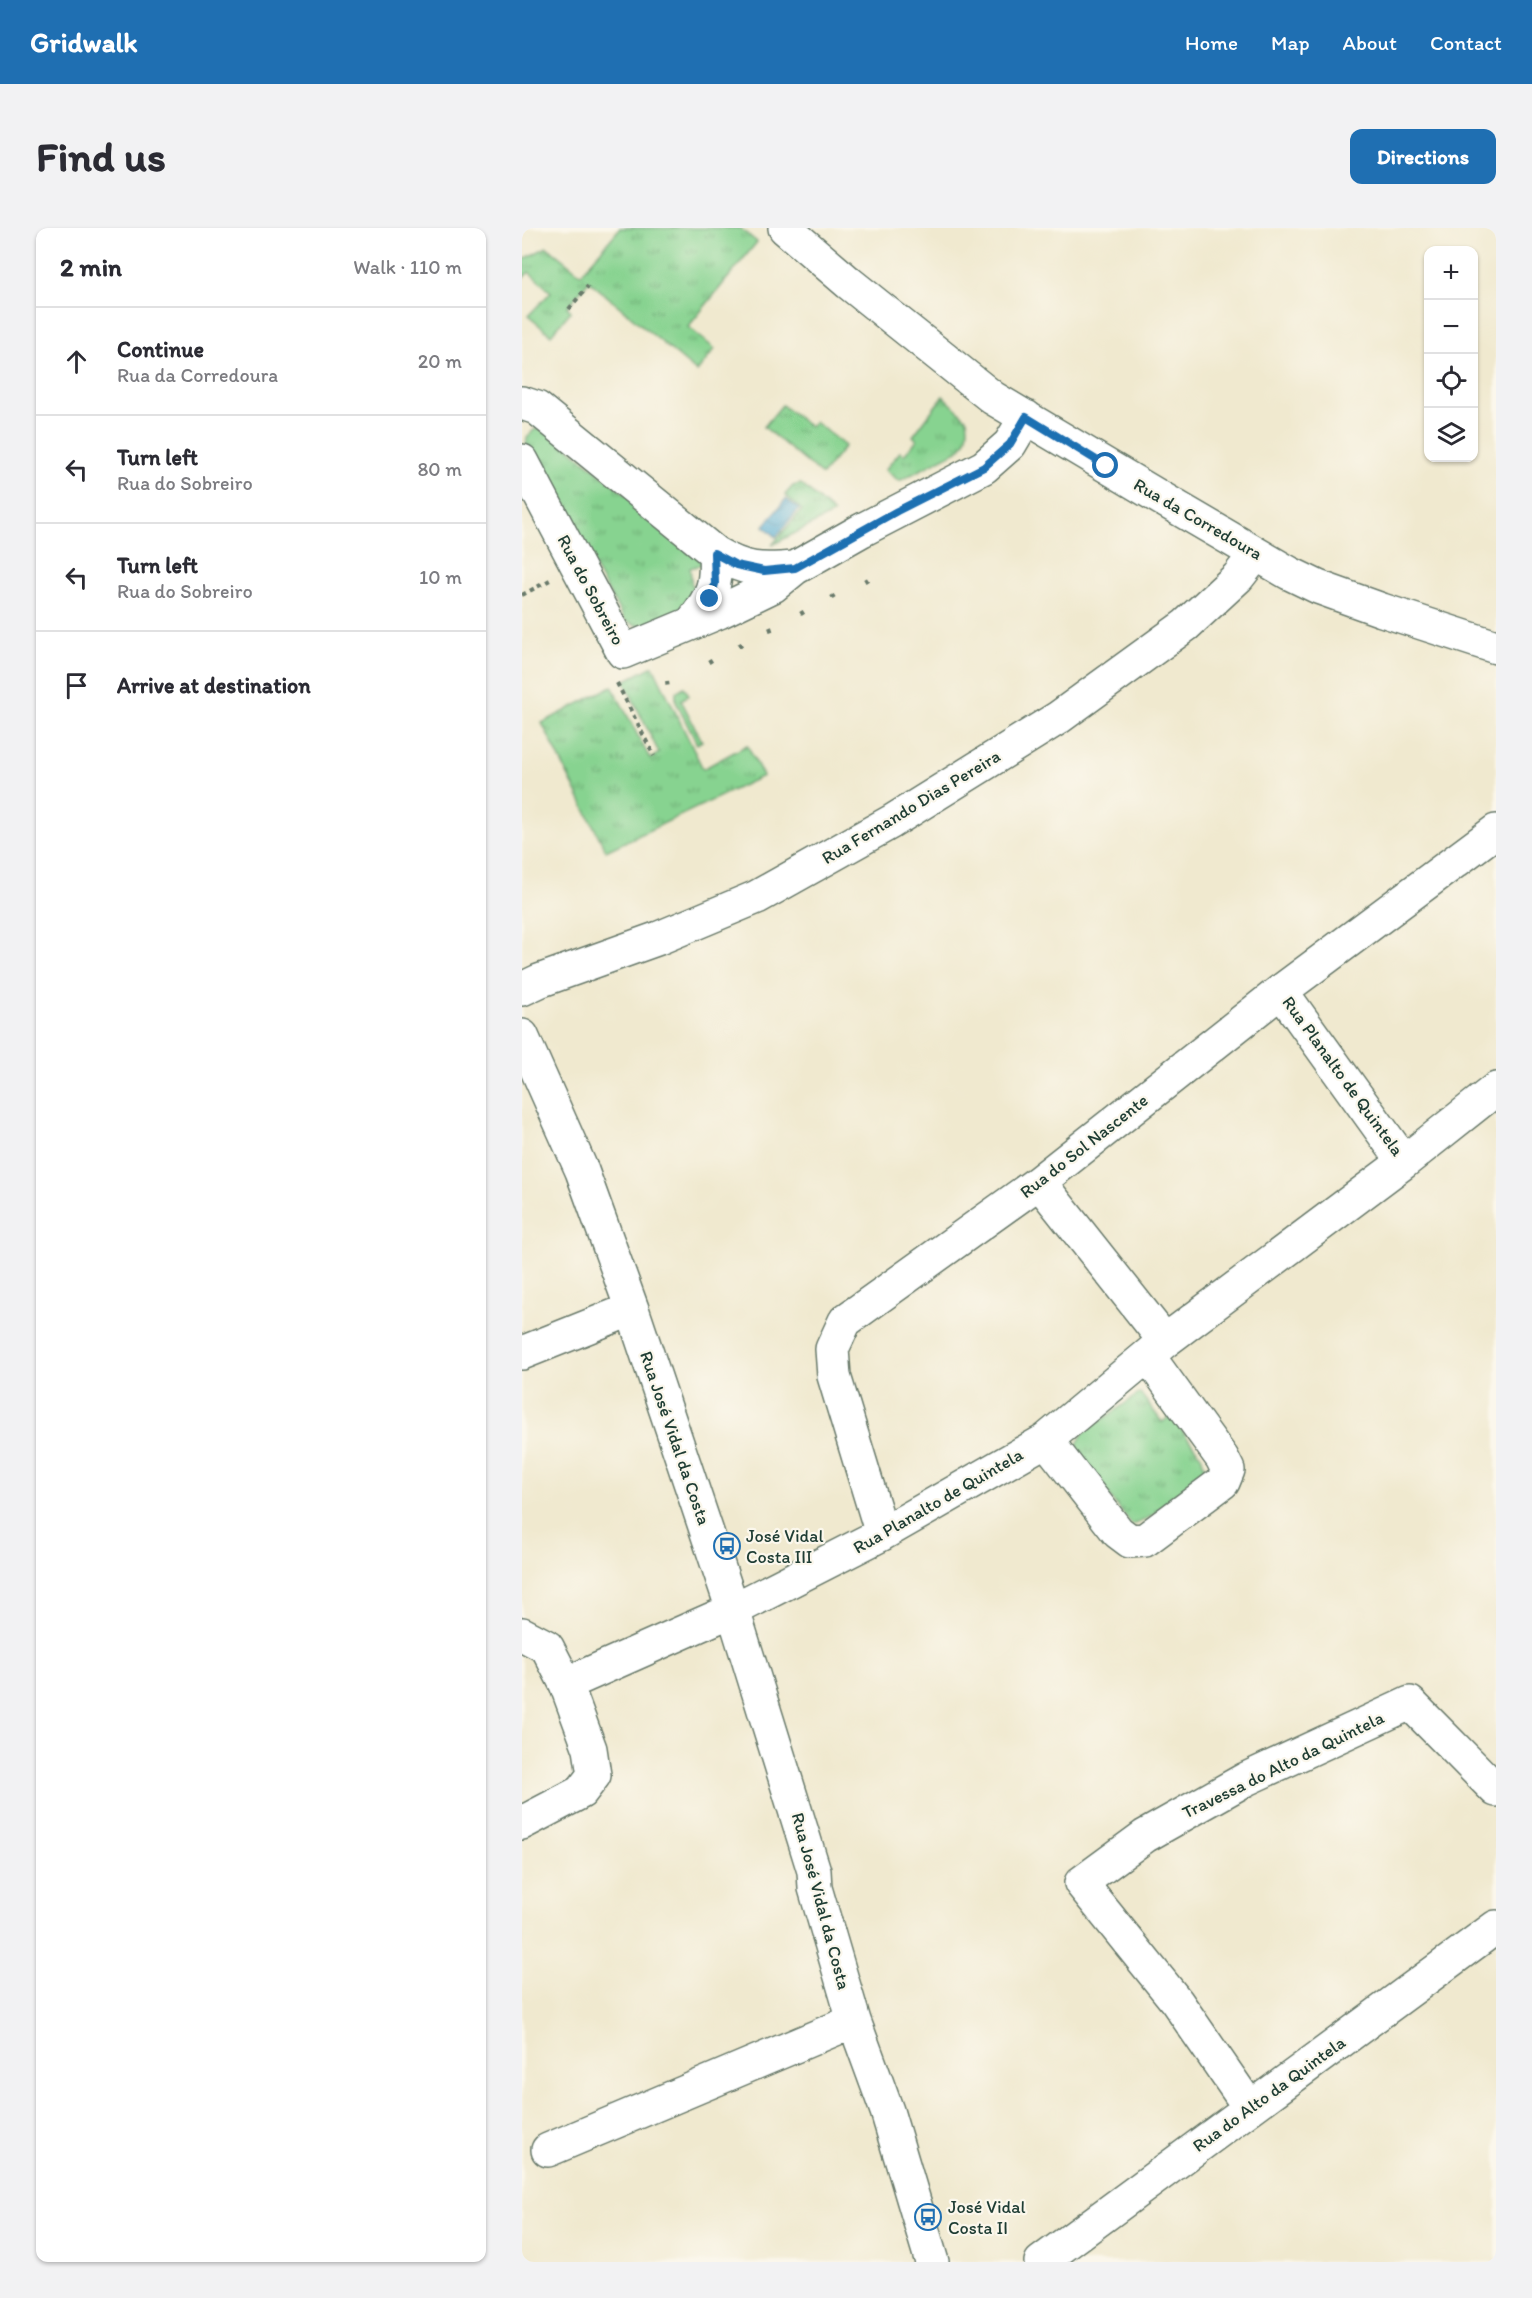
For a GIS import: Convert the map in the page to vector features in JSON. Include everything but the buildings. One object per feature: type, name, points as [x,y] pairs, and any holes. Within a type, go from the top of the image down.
[{"type":"street","name":"Rua da Corredoura","points":[[786,228],[849,283],[993,398],[1256,554],[1318,586],[1382,610],[1496,647]]},
{"type":"street","name":"Rua do Sobreiro","points":[[522,403],[537,408],[714,553],[736,565],[764,571],[795,568]]},
{"type":"street","name":"Rua do Sobreiro","points":[[522,461],[623,652],[694,620],[719,612],[773,586],[795,568],[897,511],[984,467],[1010,444],[1026,417]]},
{"type":"street","points":[[694,620],[710,599],[715,584],[714,553]]},
{"type":"street","name":"Rua Fernando Dias Pereira","points":[[522,989],[658,938],[757,897],[891,822],[1058,718],[1176,632],[1238,577],[1256,554]]},
{"type":"street","name":"Rua do Sol Nascente","points":[[882,1534],[834,1376],[832,1349],[845,1321],[1039,1182],[1281,991],[1496,831]]},
{"type":"street","name":"Rua Planalto de Quintela","points":[[1281,991],[1404,1162]]},
{"type":"street","name":"Rua José Vidal da Costa","points":[[525,1050],[582,1171],[632,1309],[733,1610],[814,1871],[815,1888],[854,2020],[887,2111],[932,2262]]},
{"type":"street","name":"Rua Planalto de Quintela","points":[[566,1684],[733,1610],[882,1534],[1046,1440],[1156,1349],[1404,1162],[1496,1089]]},
{"type":"street","points":[[1039,1182],[1156,1349],[1228,1470],[1222,1482],[1145,1540],[1130,1541],[1118,1532],[1046,1440]]},
{"type":"street","points":[[522,1353],[632,1309]]},
{"type":"street","points":[[522,1634],[547,1647],[566,1684],[590,1749],[594,1775],[581,1792],[522,1823]]},
{"type":"street","name":"Travessa do Alto da Quintela","points":[[1250,2108],[1177,2002],[1081,1883],[1145,1836],[1236,1785],[1410,1702],[1496,1790]]},
{"type":"street","name":"Rua do Alto da Quintela","points":[[1041,2262],[1496,1927]]},
{"type":"street","points":[[548,2150],[854,2020]]},
{"type":"path","points":[[569,309],[588,286]]},
{"type":"path","points":[[522,595],[555,578]]},
{"type":"path","points":[[865,578],[868,583]]},
{"type":"path","points":[[832,595],[835,600]]},
{"type":"path","points":[[801,611],[804,616]]},
{"type":"path","points":[[770,627],[772,633]]},
{"type":"path","points":[[709,659],[712,664]]},
{"type":"path","points":[[615,679],[654,756]]},
{"type":"path","points":[[667,681],[668,688]]},
{"type":"green space","points":[[620,228],[740,228],[757,242],[688,327],[715,349],[697,372],[589,281],[567,307],[571,311],[551,335],[528,316],[551,292],[529,272],[522,279],[522,260],[547,247],[581,274]]},
{"type":"green space","points":[[943,396],[967,419],[968,432],[964,443],[959,450],[899,481],[885,470],[900,452],[904,455],[917,440],[913,436]]},
{"type":"green space","points":[[782,405],[810,427],[815,422],[845,446],[822,475],[764,427]]},
{"type":"green space","points":[[535,429],[547,430],[700,555],[701,565],[690,568],[692,586],[702,585],[696,602],[656,626],[638,626],[625,621],[526,447],[527,437]]},
{"type":"green space","points":[[801,484],[834,513],[772,545],[802,510],[785,495],[793,486]]},
{"type":"green space","points":[[653,666],[703,769],[747,745],[763,776],[606,851],[542,723],[612,686],[650,759],[659,753],[624,681]]},
{"type":"green space","points":[[684,687],[689,695],[681,700],[702,741],[697,744],[676,702],[676,692]]},
{"type":"green space","points":[[1140,1393],[1162,1422],[1171,1416],[1201,1455],[1205,1469],[1192,1485],[1172,1502],[1141,1522],[1132,1525],[1078,1457],[1077,1444],[1083,1433]]},
{"type":"water","points":[[786,499],[799,509],[776,537],[764,526]]},
{"type":"place","name":"José Vidal Costa III","points":[[727,1546]]},
{"type":"place","name":"José Vidal Costa II","points":[[928,2217]]},
{"type":"route","points":[[710,599],[715,584],[714,553],[736,565],[764,571],[795,568],[897,511],[984,467],[1010,444],[1026,417],[1106,466]]}]
